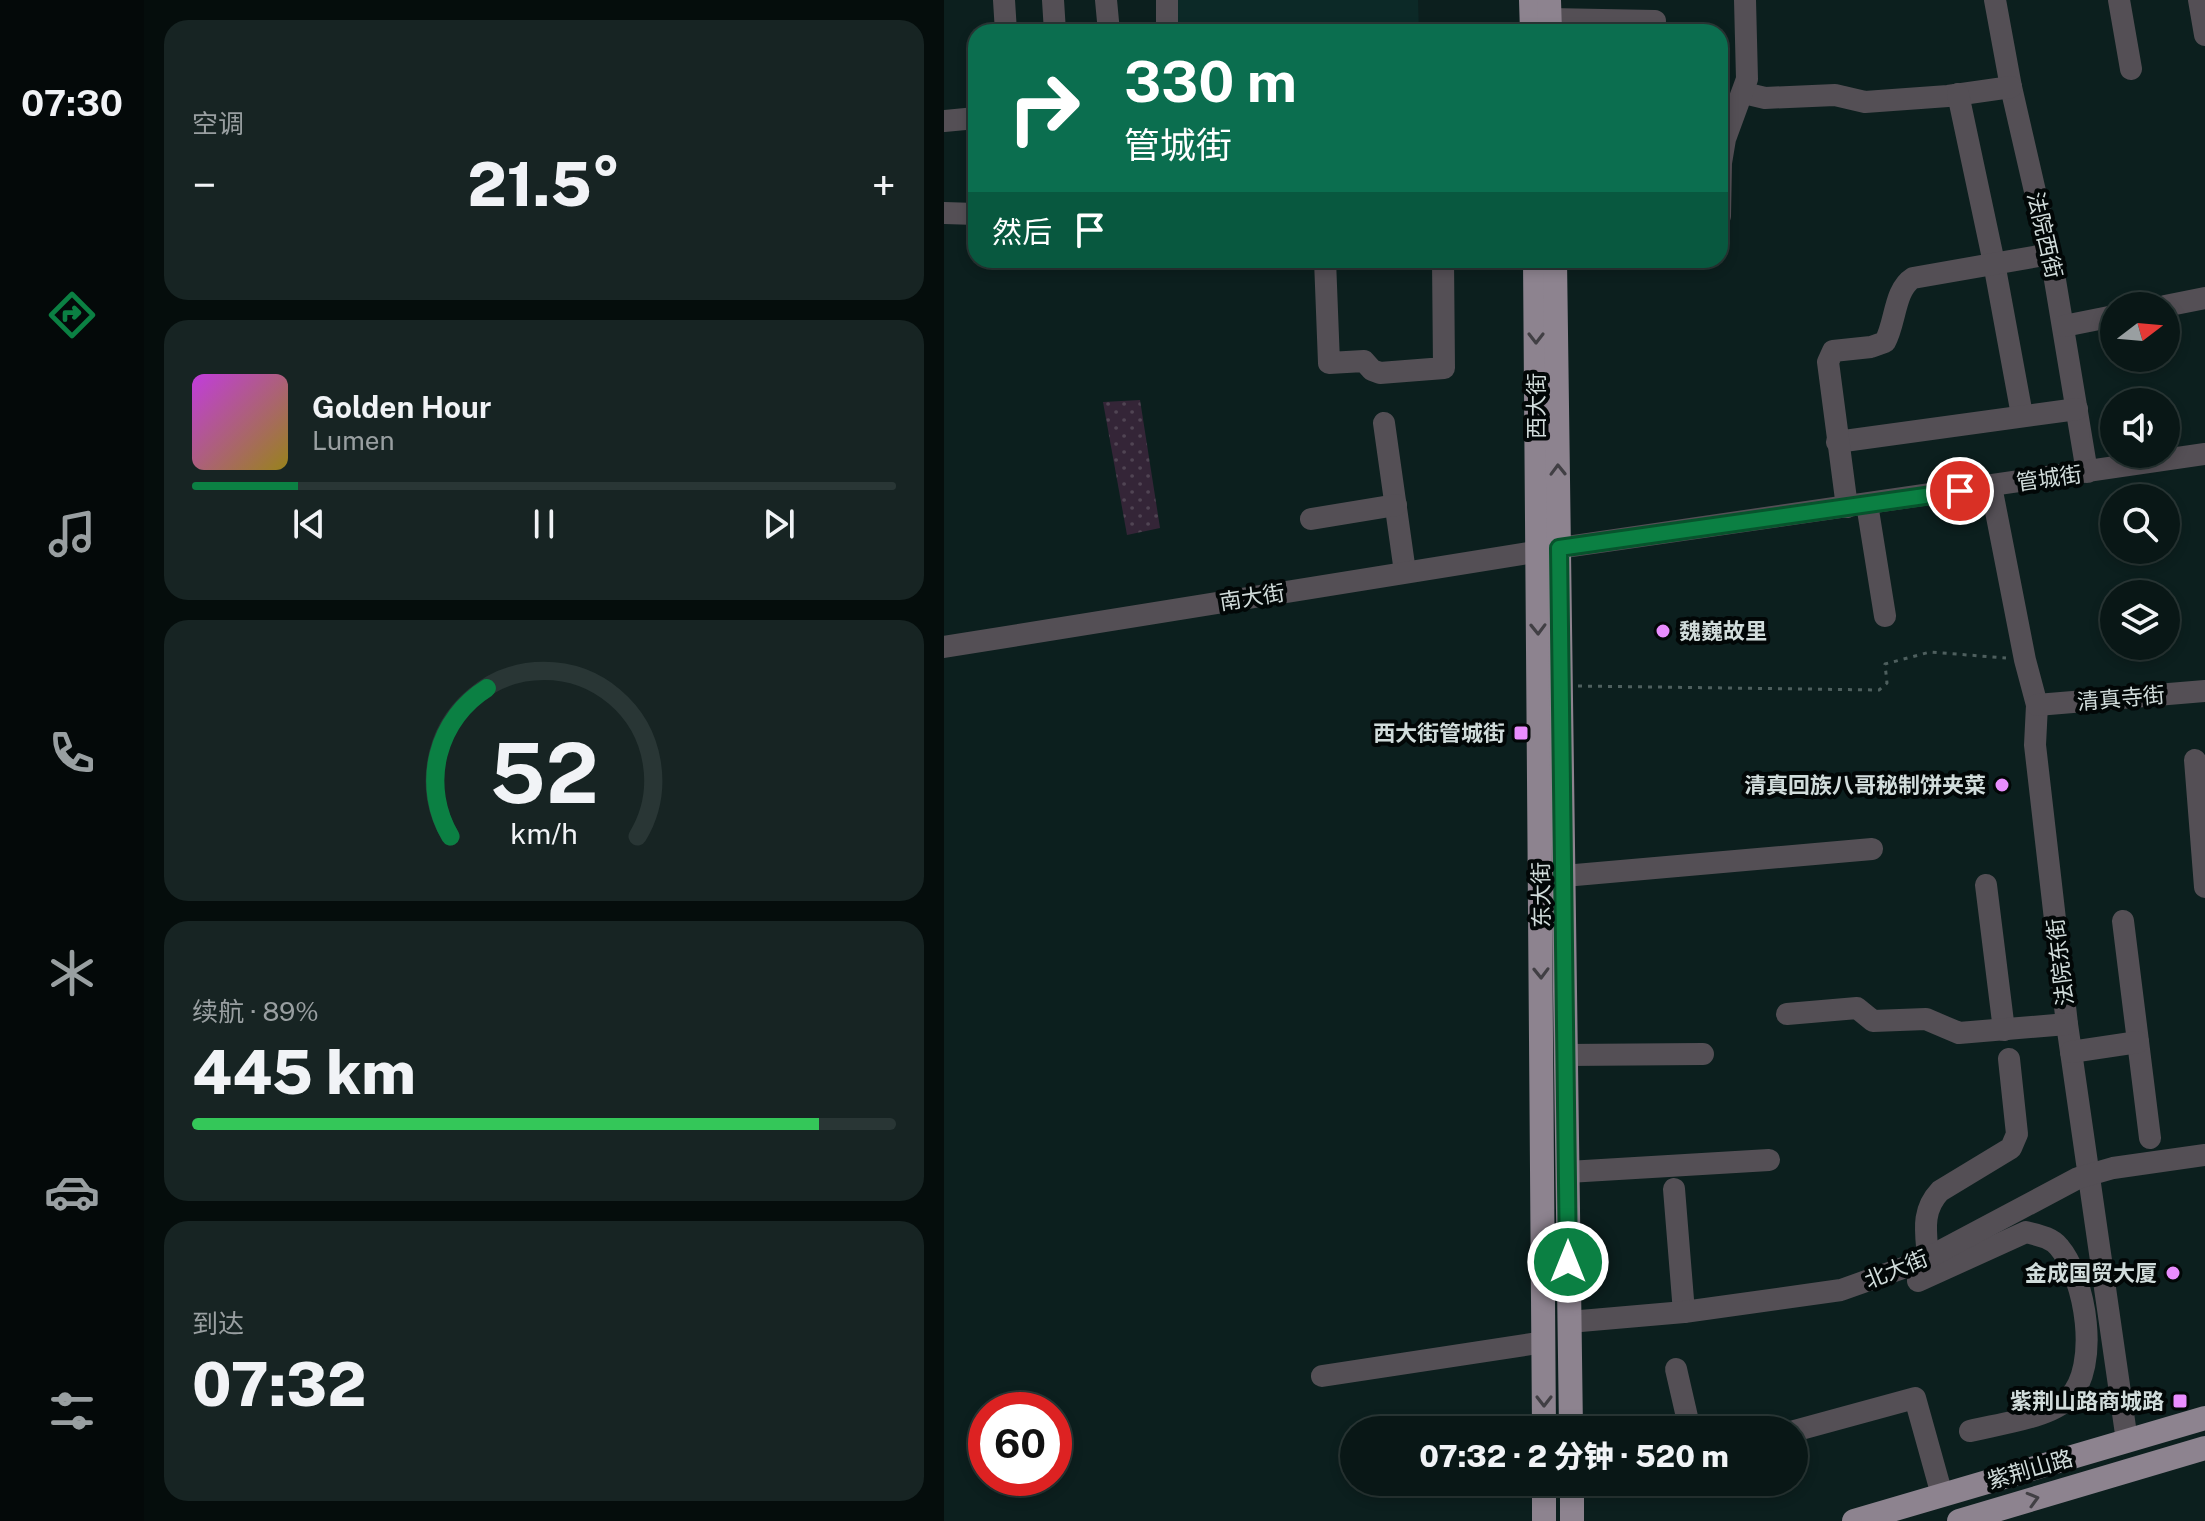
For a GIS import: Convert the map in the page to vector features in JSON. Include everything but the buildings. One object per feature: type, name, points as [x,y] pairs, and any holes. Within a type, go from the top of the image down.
[{"type":"main road","points":[[1531,0],[1545,21]]},
{"type":"main road","name":"西大街","points":[[1535,268],[1548,550]]},
{"type":"main road","name":"西大街","points":[[1548,550],[1555,268]]},
{"type":"main road","name":"东大街","points":[[1548,550],[1563,685],[1571,1416]]},
{"type":"main road","name":"东大街","points":[[1544,1416],[1548,550]]},
{"type":"main road","name":"紫荆山路","points":[[1854,1521],[2205,1418]]},
{"type":"main road","name":"紫荆山路","points":[[1959,1521],[2205,1448]]},
{"type":"main road","points":[[1544,1496],[1544,1521]]},
{"type":"main road","points":[[1572,1496],[1572,1521]]},
{"type":"street","points":[[1004,0],[1006,24]]},
{"type":"street","points":[[1053,0],[1054,24]]},
{"type":"street","points":[[1106,0],[1108,24]]},
{"type":"street","points":[[1167,0],[1167,24]]},
{"type":"street","points":[[1728,129],[1747,79],[1745,0]]},
{"type":"street","name":"法院西街","points":[[1995,0],[2011,87],[2050,254],[2087,472]]},
{"type":"street","points":[[2119,0],[2131,69]]},
{"type":"street","points":[[2199,0],[2205,35]]},
{"type":"street","points":[[1545,21],[1655,21]]},
{"type":"street","points":[[1744,93],[1765,98],[1835,95],[1865,102],[2011,87]]},
{"type":"street","points":[[1958,94],[2022,415]]},
{"type":"street","points":[[944,121],[968,119]]},
{"type":"street","points":[[944,213],[968,214]]},
{"type":"street","points":[[1885,616],[1837,442],[1828,362],[1833,351],[1871,347],[1885,342],[1893,328],[1900,292],[1905,283],[1913,278],[2050,254]]},
{"type":"street","points":[[1325,268],[1329,363],[1364,361],[1380,373],[1444,368],[1443,268]]},
{"type":"street","points":[[2180,303],[2205,298]]},
{"type":"street","points":[[2064,326],[2100,319]]},
{"type":"street","points":[[1837,442],[2077,409]]},
{"type":"street","points":[[1384,423],[1405,572]]},
{"type":"street","name":"管城街","points":[[1548,550],[2205,454]]},
{"type":"street","name":"法院东街","points":[[1991,486],[2025,660],[2037,705],[2035,745],[2067,1024],[2127,1441]]},
{"type":"street","points":[[1311,519],[1396,505]]},
{"type":"street","name":"南大街","points":[[944,647],[1548,550]]},
{"type":"street","name":"清真寺街","points":[[2037,705],[2205,691]]},
{"type":"street","points":[[2195,760],[2205,887]]},
{"type":"street","points":[[1564,876],[1872,849]]},
{"type":"street","points":[[1986,885],[2004,1030]]},
{"type":"street","points":[[2123,921],[2150,1138]]},
{"type":"street","points":[[1787,1014],[1857,1008],[1873,1021],[1926,1019],[1959,1033],[2067,1024]]},
{"type":"street","points":[[2071,1052],[2138,1042]]},
{"type":"street","points":[[1565,1055],[1703,1054]]},
{"type":"street","points":[[1928,1258],[1925,1212],[1931,1201],[1940,1191],[2015,1143],[2017,1134],[2009,1059]]},
{"type":"street","name":"北大街","points":[[1569,1322],[1684,1312],[1841,1290],[1928,1258],[2045,1193],[2089,1175],[2113,1168],[2205,1155]]},
{"type":"street","points":[[1568,1172],[1769,1160]]},
{"type":"street","points":[[1674,1189],[1684,1312]]},
{"type":"street","points":[[1918,1281],[2026,1232],[2057,1244],[2073,1272],[2084,1314],[2087,1353],[2079,1385],[2067,1400],[2049,1411],[1970,1431]]},
{"type":"street","points":[[2084,1314],[2108,1309]]},
{"type":"street","points":[[1322,1376],[1544,1342]]},
{"type":"street","points":[[1676,1369],[1687,1416]]},
{"type":"street","points":[[1808,1427],[1915,1398],[1942,1495]]},
{"type":"path","points":[[1563,685],[1879,690],[1887,683],[1885,664],[1930,652],[2025,660]]},
{"type":"shaded area","points":[[1175,0],[1418,0],[1419,24],[1175,24]]},
{"type":"shaded area","points":[[1140,400],[1160,528],[1127,535],[1103,402]]},
{"type":"place","name":"魏巍故里","points":[[1663,631]]},
{"type":"place","name":"西大街管城街","points":[[1521,733]]},
{"type":"place","name":"清真回族八哥秘制饼夹菜","points":[[2002,785]]},
{"type":"place","name":"金成国贸大厦","points":[[2173,1273]]},
{"type":"place","name":"紫荆山路商城路","points":[[2180,1401]]},
{"type":"route","points":[[1568,1262],[1559,548],[1960,491]]}]
